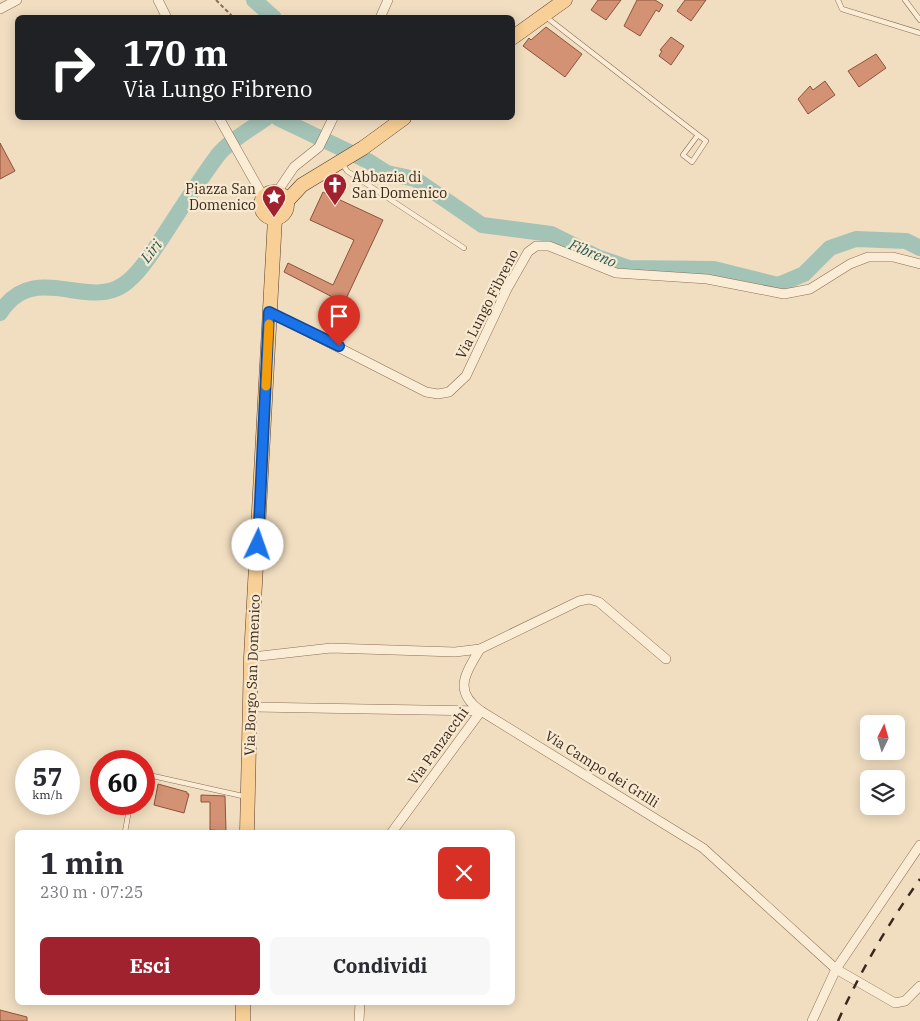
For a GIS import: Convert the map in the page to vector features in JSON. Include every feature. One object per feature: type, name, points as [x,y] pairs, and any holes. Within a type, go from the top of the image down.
[{"type":"main road","points":[[515,36],[565,0]]},
{"type":"main road","points":[[282,196],[285,212],[275,218],[264,213],[262,205],[264,198],[269,193],[282,196],[302,185],[363,148],[401,120]]},
{"type":"main road","name":"Via Borgo San Domenico","points":[[247,830],[252,657],[275,218]]},
{"type":"main road","points":[[243,1021],[244,1005]]},
{"type":"street","points":[[0,10],[17,0]]},
{"type":"street","points":[[158,0],[166,15]]},
{"type":"street","points":[[381,15],[388,0]]},
{"type":"street","points":[[220,120],[264,198]]},
{"type":"street","points":[[282,196],[294,167],[319,147],[332,120]]},
{"type":"street","name":"Via Lungo Fibreno","points":[[269,312],[371,362],[415,387],[438,394],[453,390],[466,376],[510,284],[528,252],[536,246],[549,246],[616,273],[707,278],[784,294],[810,289],[850,264],[868,257],[893,257],[920,264]]},
{"type":"street","points":[[252,657],[331,648],[455,652],[480,649],[579,601],[589,599],[599,602],[666,660]]},
{"type":"street","name":"Via Panzacchi","points":[[393,830],[481,711],[467,698],[464,686],[466,672],[480,649]]},
{"type":"street","points":[[250,706],[481,711]]},
{"type":"street","name":"Via Campo dei Grilli","points":[[481,711],[702,848],[836,969],[895,1003],[905,1001],[920,986]]},
{"type":"street","points":[[812,1021],[836,969],[920,845]]},
{"type":"street","points":[[359,1021],[360,1005]]},
{"type":"lane","points":[[838,0],[842,10],[920,34]]},
{"type":"lane","points":[[905,0],[920,20]]},
{"type":"lane","points":[[544,16],[698,135],[706,142],[692,162],[683,155],[698,135]]},
{"type":"lane","points":[[344,159],[347,171],[464,248]]},
{"type":"lane","points":[[155,777],[248,798]]},
{"type":"lane","points":[[125,830],[128,815]]},
{"type":"path","points":[[216,0],[231,15]]},
{"type":"building","points":[[598,0],[621,0],[606,20],[591,10]]},
{"type":"building","points":[[637,0],[655,0],[663,5],[659,12],[656,10],[640,36],[624,26]]},
{"type":"building","points":[[685,0],[706,0],[691,21],[677,11]]},
{"type":"building","points":[[546,27],[582,54],[565,77],[523,46],[529,38],[531,40]]},
{"type":"building","points":[[671,37],[684,46],[671,65],[659,56],[662,51],[660,50]]},
{"type":"building","points":[[876,54],[886,68],[859,87],[848,71]]},
{"type":"building","points":[[825,81],[835,95],[808,114],[798,99],[810,86],[813,90]]},
{"type":"building","points":[[0,143],[15,171],[0,179]]},
{"type":"building","points":[[323,192],[383,220],[344,303],[284,272],[288,263],[333,285],[354,240],[310,220]]},
{"type":"building","points":[[158,784],[189,794],[184,813],[155,805]]},
{"type":"building","points":[[201,795],[225,796],[226,830],[210,830],[210,802],[201,802]]},
{"type":"building","points":[[0,1010],[27,1017],[27,1021],[0,1021]]},
{"type":"waterway","name":"Liri","points":[[254,0],[271,15]]},
{"type":"waterway","name":"Liri","points":[[0,313],[13,298],[28,290],[44,287],[93,292],[108,291],[123,285],[139,270],[149,257],[218,155],[234,140],[263,120]]},
{"type":"waterway","name":"Fibreno","points":[[282,120],[368,161],[387,173],[415,179],[482,225],[551,234],[597,257],[629,268],[714,269],[778,285],[804,274],[830,248],[856,239],[906,241],[920,248]]},
{"type":"railway","points":[[838,1021],[876,948],[920,879]]},
{"type":"slow traffic","points":[[266,386],[269,324]]},
{"type":"place","name":"Abbazia di San Domenico","points":[[335,206]]},
{"type":"place","name":"Piazza San Domenico","points":[[274,218]]},
{"type":"route","points":[[258,545],[269,312],[339,346]]}]
